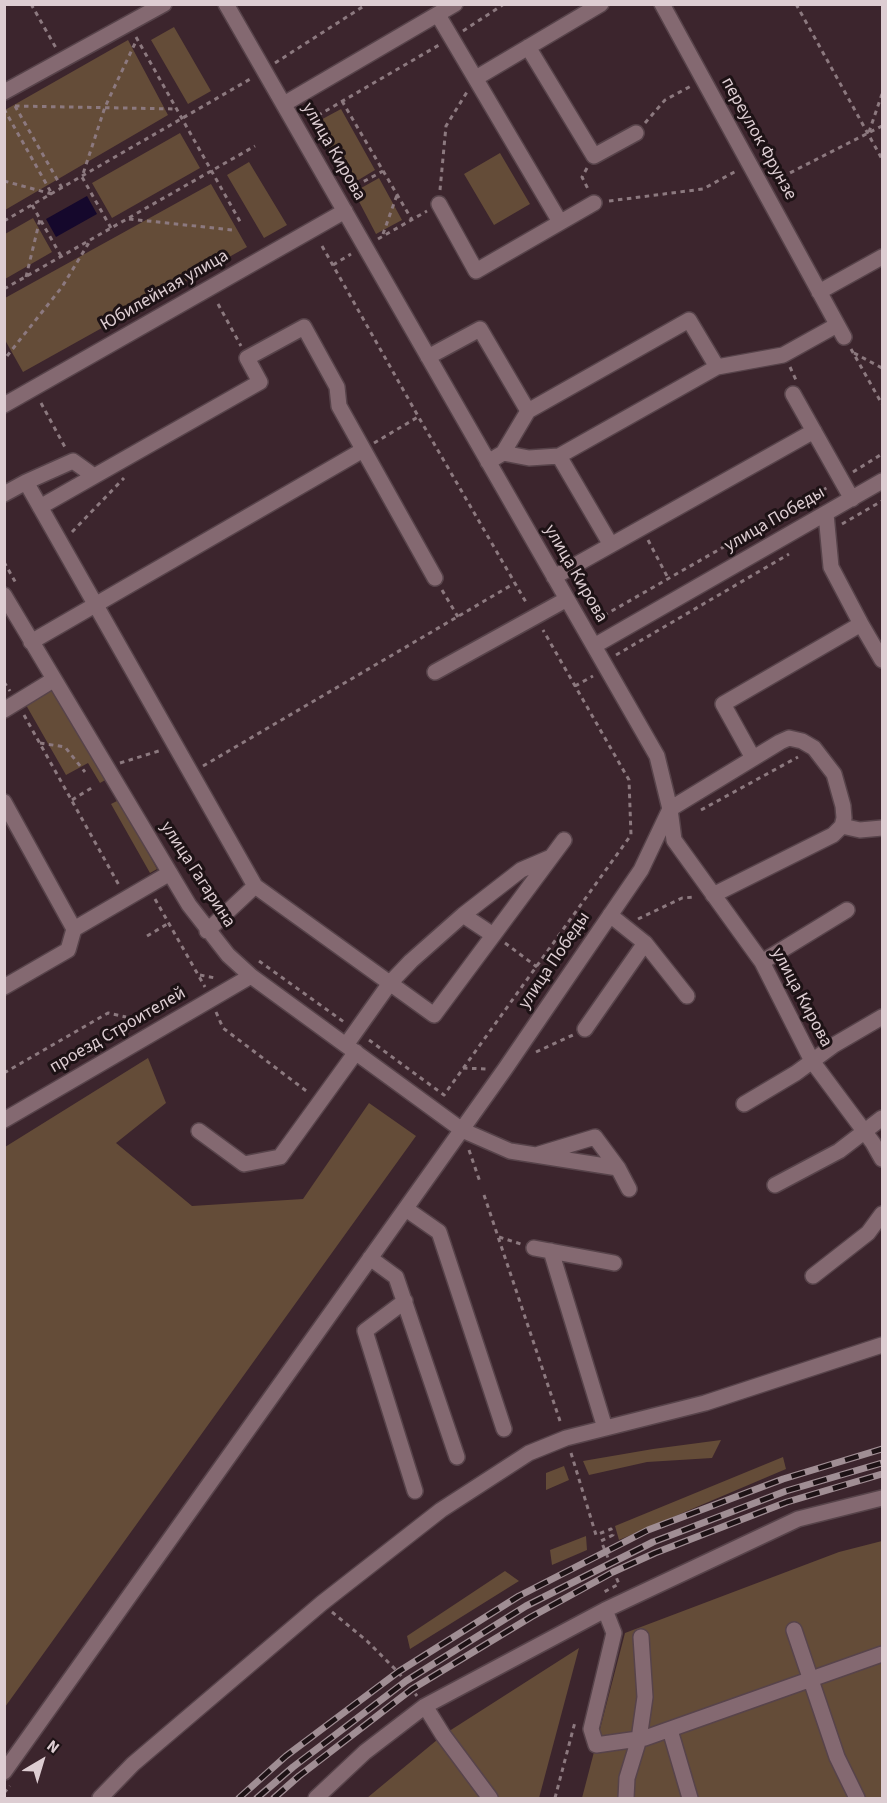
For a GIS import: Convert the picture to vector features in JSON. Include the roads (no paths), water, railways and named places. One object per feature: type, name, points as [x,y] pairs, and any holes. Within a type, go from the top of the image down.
[{"type":"street","points":[[6,92],[164,4]]},
{"type":"street","name":"улица Кирова","points":[[226,4],[657,756],[670,809],[674,840],[762,962],[812,1061],[882,1159]]},
{"type":"street","points":[[284,104],[455,4]]},
{"type":"street","points":[[476,78],[602,4]]},
{"type":"street","name":"переулок Фрунзе","points":[[662,4],[841,331],[783,355],[717,367]]},
{"type":"street","points":[[438,15],[560,222]]},
{"type":"street","points":[[528,47],[594,156],[636,133]]},
{"type":"street","points":[[439,204],[476,271],[594,202]]},
{"type":"street","name":"Юбилейная улица","points":[[4,405],[345,211]]},
{"type":"street","points":[[819,292],[882,257]]},
{"type":"street","points":[[488,462],[503,453],[528,411],[689,320],[717,367],[560,456],[529,458],[503,453]]},
{"type":"street","points":[[40,507],[260,382],[247,358],[304,327],[338,387],[339,406],[435,578]]},
{"type":"street","points":[[428,357],[480,329],[528,411]]},
{"type":"street","points":[[793,394],[852,499]]},
{"type":"street","points":[[554,577],[814,431]]},
{"type":"street","points":[[31,642],[363,450]]},
{"type":"street","points":[[560,456],[611,545]]},
{"type":"street","points":[[4,494],[74,461],[94,476]]},
{"type":"street","name":"улица Победы","points":[[594,646],[882,481]]},
{"type":"street","points":[[26,482],[255,886],[434,1015],[564,840]]},
{"type":"street","points":[[825,514],[831,567],[882,660]]},
{"type":"street","name":"улица Гагарина","points":[[4,595],[170,873],[207,931],[228,955],[251,976],[351,1049],[464,1137],[510,1151],[618,1168]]},
{"type":"street","points":[[435,672],[567,599]]},
{"type":"street","points":[[753,758],[723,704],[861,624]]},
{"type":"street","points":[[11,706],[54,680]]},
{"type":"street","points":[[670,809],[789,738],[814,748],[834,774],[840,790],[844,818],[842,826],[833,835],[712,895]]},
{"type":"street","points":[[4,802],[74,929]]},
{"type":"street","name":"улица Победы","points":[[4,1772],[370,1258],[464,1137],[640,870],[670,809]]},
{"type":"street","points":[[842,826],[860,830],[882,828]]},
{"type":"street","points":[[199,1131],[244,1164],[280,1157],[351,1049],[357,1031],[390,984],[411,961],[521,870],[552,857]]},
{"type":"street","points":[[4,987],[68,950],[74,929],[170,873]]},
{"type":"street","points":[[207,931],[255,886]]},
{"type":"street","points":[[762,962],[847,910]]},
{"type":"street","points":[[464,915],[493,935]]},
{"type":"street","points":[[610,915],[645,943],[687,996]]},
{"type":"street","points":[[585,1029],[645,943]]},
{"type":"street","name":"проезд Строителей","points":[[4,1120],[251,976]]},
{"type":"street","points":[[744,1104],[796,1073],[834,1045],[882,1017]]},
{"type":"street","points":[[776,1185],[839,1151],[882,1118]]},
{"type":"street","points":[[533,1155],[595,1137],[618,1168],[629,1190]]},
{"type":"street","points":[[406,1209],[439,1232],[504,1429]]},
{"type":"street","points":[[813,1276],[868,1233],[882,1214]]},
{"type":"street","points":[[534,1248],[614,1263]]},
{"type":"street","points":[[551,1251],[605,1428]]},
{"type":"street","points":[[370,1258],[396,1277],[457,1457]]},
{"type":"street","points":[[405,1301],[365,1331],[415,1491]]},
{"type":"street","points":[[100,1798],[133,1764],[322,1603],[441,1510],[529,1453],[566,1438],[705,1403],[882,1345]]},
{"type":"street","points":[[316,1798],[365,1752],[424,1706],[605,1610],[798,1519],[882,1498]]},
{"type":"street","points":[[605,1610],[614,1633],[591,1729],[596,1745],[639,1739],[670,1730],[882,1654]]},
{"type":"street","points":[[794,1630],[837,1758],[857,1798]]},
{"type":"street","points":[[626,1798],[627,1778],[639,1739],[645,1697],[641,1637]]},
{"type":"street","points":[[424,1706],[490,1798]]},
{"type":"street","points":[[670,1730],[690,1798]]},
{"type":"railway","points":[[239,1798],[286,1756],[398,1672],[519,1596],[648,1530],[783,1479],[882,1449]]},
{"type":"railway","points":[[257,1798],[293,1767],[406,1681],[526,1606],[653,1542],[786,1491],[882,1463]]},
{"type":"railway","points":[[274,1798],[412,1689],[531,1617],[613,1572],[655,1553],[787,1502],[882,1474]]}]
